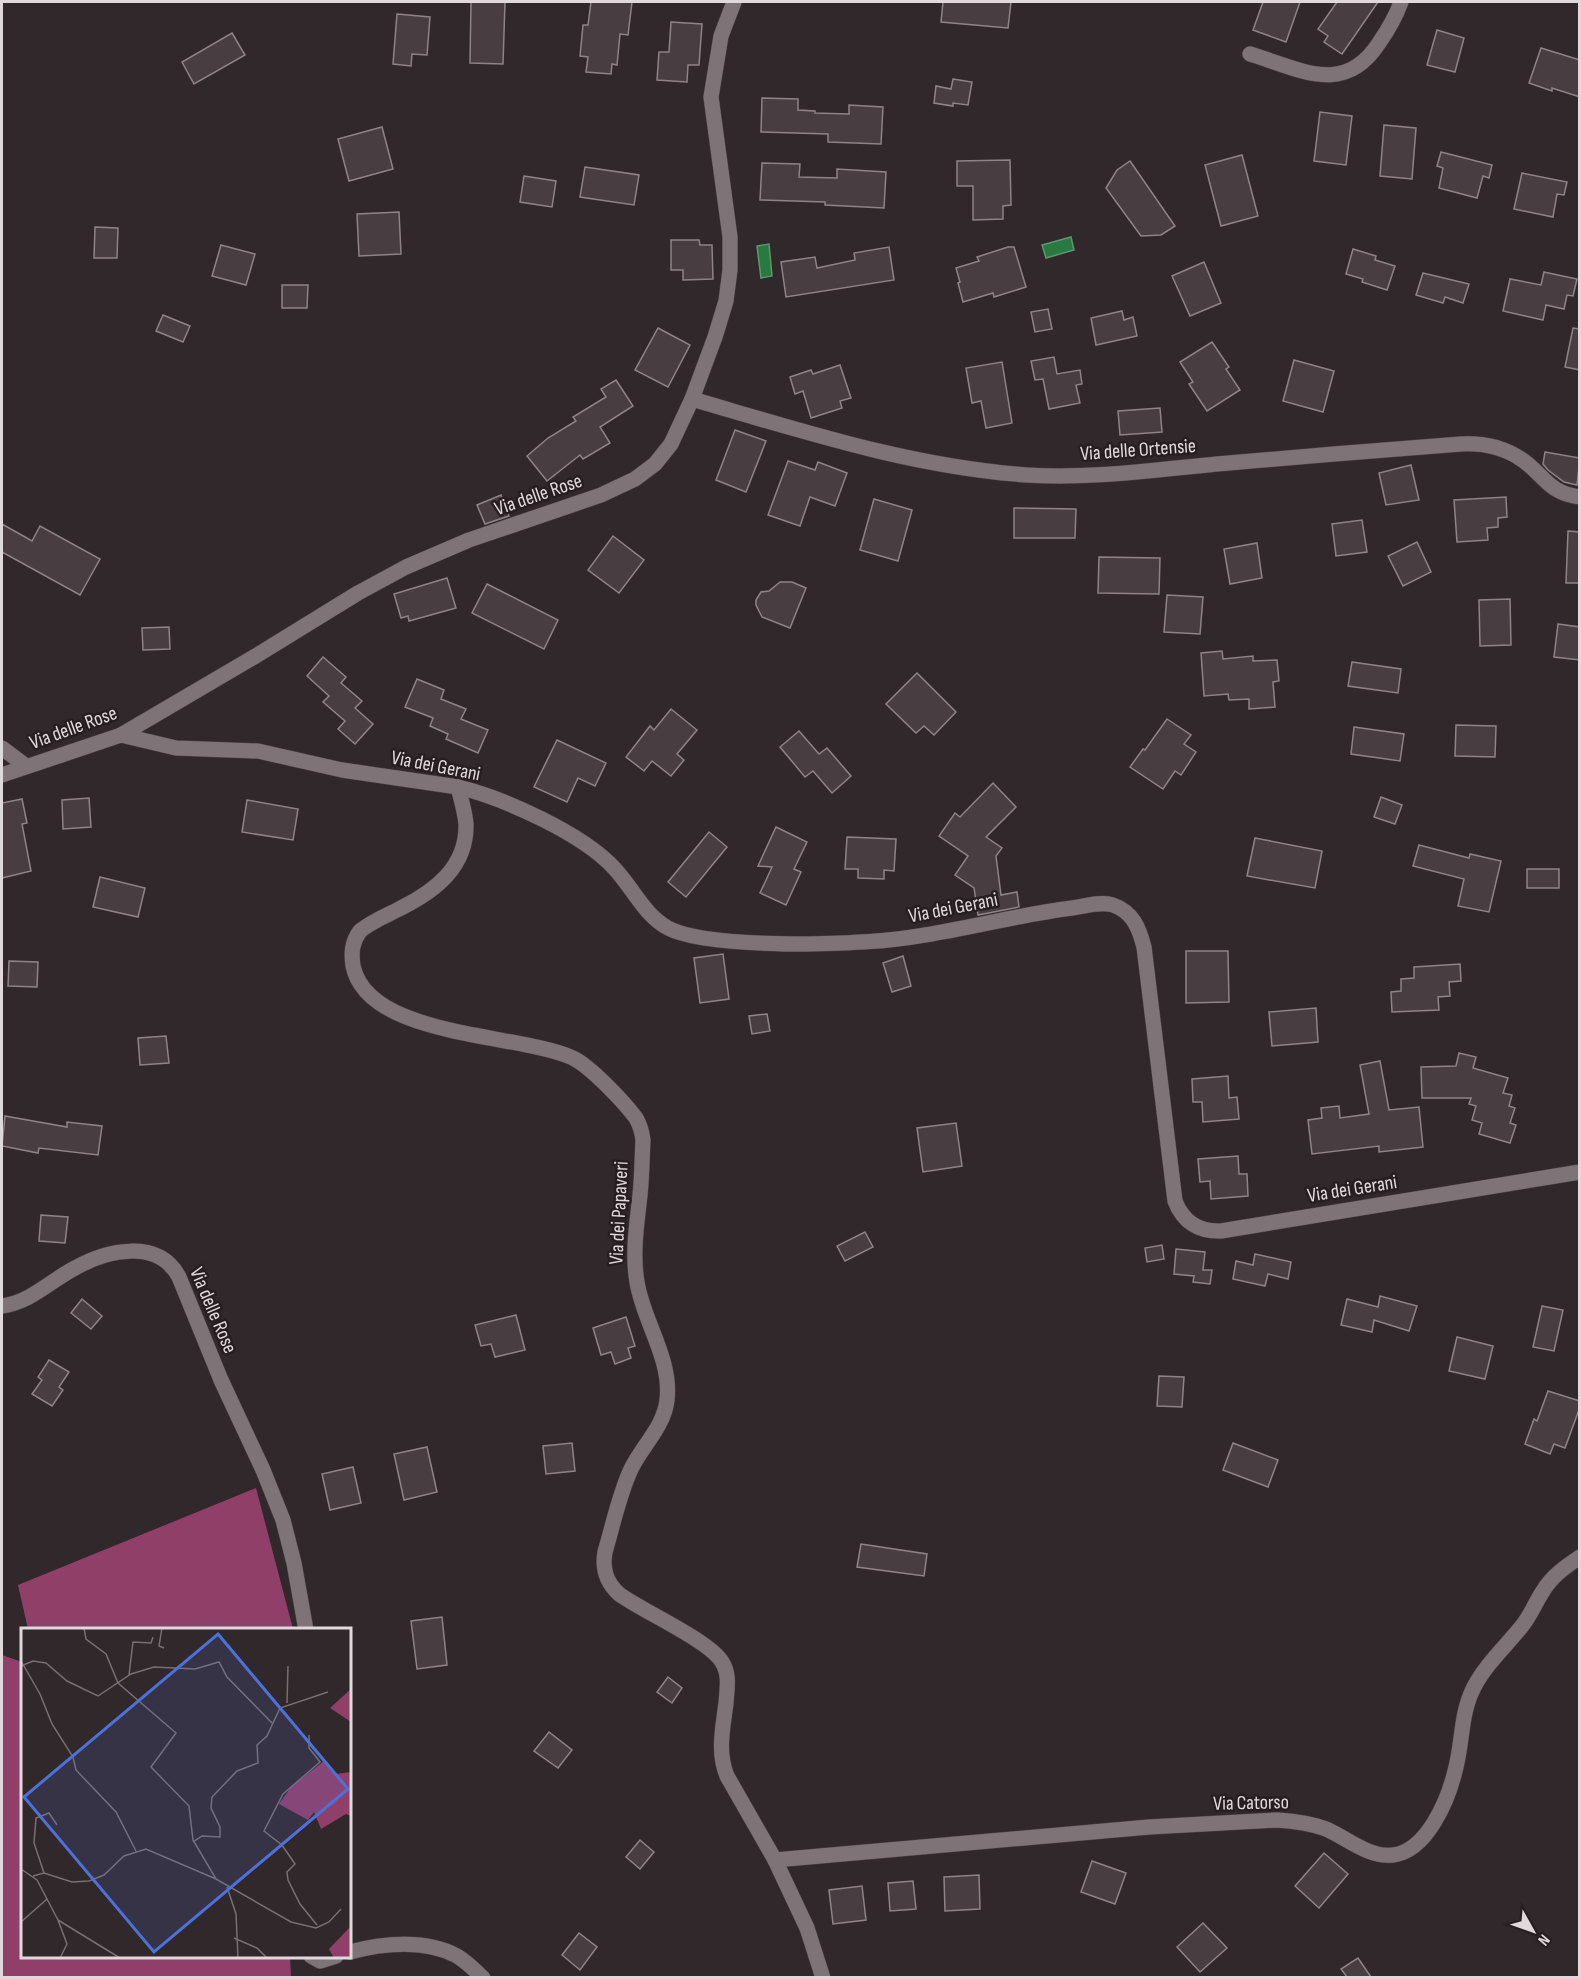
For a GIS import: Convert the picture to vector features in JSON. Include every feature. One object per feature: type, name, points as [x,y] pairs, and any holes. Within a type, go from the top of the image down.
[{"type":"street","name":"Via delle Rose","points":[[2,775],[121,735],[358,593],[406,567],[469,540],[601,495],[644,474],[656,464],[671,444],[692,399],[723,312],[729,278],[728,211],[711,97],[722,36],[734,2]]},
{"type":"street","points":[[1250,54],[1317,75],[1332,76],[1349,72],[1363,64],[1372,53],[1395,18],[1401,2]]},
{"type":"street","name":"Via delle Ortensie","points":[[692,399],[880,452],[959,467],[1035,475],[1109,474],[1461,444],[1484,444],[1504,450],[1521,459],[1554,489],[1580,497]]},
{"type":"street","name":"Via dei Gerani","points":[[121,735],[196,751],[258,751],[342,770],[473,791],[537,818],[585,844],[615,869],[636,898],[658,921],[675,932],[697,937],[775,944],[872,942],[926,935],[1016,916],[1092,905],[1106,904],[1123,909],[1138,927],[1147,962],[1155,1049],[1175,1202],[1183,1217],[1200,1229],[1221,1231],[1580,1172]]},
{"type":"street","points":[[2,748],[26,766]]},
{"type":"street","name":"Via dei Papaveri","points":[[458,787],[466,824],[463,846],[455,866],[431,892],[360,931],[351,951],[354,970],[362,985],[374,998],[413,1021],[517,1043],[575,1060],[611,1091],[639,1124],[643,1140],[641,1191],[635,1246],[636,1281],[646,1317],[664,1365],[668,1389],[667,1403],[663,1415],[628,1478],[603,1560],[605,1574],[618,1594],[706,1646],[722,1661],[728,1686],[721,1740],[722,1764],[775,1860],[807,1928],[823,1977]]},
{"type":"street","name":"Via delle Rose","points":[[2,1306],[31,1297],[77,1266],[108,1255],[140,1251],[161,1257],[174,1269],[283,1520],[293,1556],[306,1628]]},
{"type":"street","name":"Via Catorso","points":[[775,1860],[1149,1827],[1277,1820],[1297,1821],[1328,1830],[1377,1854],[1392,1855],[1406,1851],[1430,1830],[1450,1789],[1457,1764],[1465,1713],[1474,1687],[1488,1665],[1527,1620],[1553,1578],[1580,1557]]},
{"type":"street","points":[[351,1952],[386,1945],[427,1946],[458,1956],[483,1977]]},
{"type":"street","points":[[315,1958],[320,1961],[330,1958]]},
{"type":"shaded area","points":[[1071,237],[1074,250],[1046,258],[1042,245]]},
{"type":"shaded area","points":[[769,244],[772,276],[761,278],[757,246]]},
{"type":"shaded area","points":[[256,1488],[293,1628],[28,1628],[18,1585]]},
{"type":"shaded area","points":[[2,1655],[21,1662],[21,1958],[290,1958],[291,1977],[2,1977]]},
{"type":"building","points":[[471,2],[505,2],[503,64],[470,63]]},
{"type":"building","points":[[591,2],[632,2],[628,35],[620,34],[617,65],[612,64],[611,74],[586,72],[588,57],[580,56],[583,25],[588,25]]},
{"type":"building","points":[[943,2],[1011,2],[1008,28],[941,22]]},
{"type":"building","points":[[1263,2],[1300,2],[1286,42],[1253,30]]},
{"type":"building","points":[[1337,2],[1378,2],[1342,54],[1324,42],[1328,36],[1318,29]]},
{"type":"building","points":[[397,14],[430,17],[427,55],[412,54],[411,66],[393,64]]},
{"type":"building","points":[[671,22],[702,24],[699,65],[688,65],[687,82],[657,80],[659,52],[669,52]]},
{"type":"building","points":[[1437,30],[1464,38],[1455,72],[1427,65]]},
{"type":"building","points":[[232,33],[245,55],[194,84],[182,62]]},
{"type":"building","points":[[1541,48],[1580,60],[1580,97],[1529,83]]},
{"type":"building","points":[[953,79],[972,82],[968,105],[953,103],[953,106],[934,103],[936,86],[951,89]]},
{"type":"building","points":[[762,98],[798,99],[798,110],[815,111],[815,113],[849,114],[849,105],[883,107],[881,144],[828,142],[828,134],[761,132]]},
{"type":"building","points":[[1320,112],[1352,116],[1346,165],[1314,161]]},
{"type":"building","points":[[1384,125],[1416,128],[1412,179],[1380,176]]},
{"type":"building","points":[[382,127],[393,169],[349,181],[338,139]]},
{"type":"building","points":[[1441,152],[1492,165],[1489,178],[1483,176],[1477,198],[1439,188],[1443,168],[1437,166]]},
{"type":"building","points":[[1242,155],[1258,216],[1221,226],[1205,165]]},
{"type":"building","points":[[1010,160],[1011,205],[1003,206],[1003,219],[973,220],[973,186],[957,186],[957,161]]},
{"type":"building","points":[[1130,161],[1175,226],[1161,235],[1141,236],[1106,188],[1117,170]]},
{"type":"building","points":[[762,163],[800,164],[799,177],[837,178],[837,169],[886,172],[884,208],[825,205],[825,202],[760,200]]},
{"type":"building","points":[[585,167],[639,175],[634,205],[580,197]]},
{"type":"building","points":[[1522,173],[1567,182],[1564,195],[1557,194],[1553,217],[1514,209]]},
{"type":"building","points":[[524,176],[556,181],[552,207],[520,202]]},
{"type":"building","points":[[399,212],[401,254],[359,256],[357,214]]},
{"type":"building","points":[[95,227],[118,228],[117,258],[94,258]]},
{"type":"building","points":[[671,240],[699,240],[700,245],[712,245],[713,279],[683,280],[683,270],[671,270]]},
{"type":"building","points":[[221,245],[255,254],[246,285],[212,276]]},
{"type":"building","points":[[889,247],[894,280],[786,297],[781,262],[815,257],[817,268],[855,260],[854,253]]},
{"type":"building","points":[[1014,247],[1026,287],[994,297],[993,293],[963,302],[956,268],[979,261],[977,257]]},
{"type":"building","points":[[1353,249],[1376,256],[1375,260],[1395,266],[1387,290],[1346,274]]},
{"type":"building","points":[[1204,262],[1221,303],[1190,316],[1172,276]]},
{"type":"building","points":[[1544,272],[1577,279],[1573,296],[1567,295],[1564,309],[1546,305],[1543,320],[1503,311],[1510,279],[1541,285]]},
{"type":"building","points":[[1423,273],[1469,284],[1463,303],[1445,297],[1443,303],[1416,295]]},
{"type":"building","points":[[282,285],[308,285],[307,308],[282,308]]},
{"type":"building","points":[[1048,309],[1052,329],[1035,332],[1031,312]]},
{"type":"building","points":[[1122,311],[1124,320],[1133,317],[1137,336],[1096,345],[1091,318]]},
{"type":"building","points":[[163,315],[190,326],[183,342],[156,331]]},
{"type":"building","points":[[658,328],[690,345],[668,387],[635,370]]},
{"type":"building","points":[[1573,328],[1580,329],[1580,370],[1565,367]]},
{"type":"building","points":[[1212,342],[1229,367],[1226,369],[1240,390],[1207,411],[1189,384],[1193,382],[1180,362]]},
{"type":"building","points":[[1054,357],[1057,374],[1080,370],[1082,384],[1076,385],[1080,403],[1049,409],[1043,379],[1035,380],[1031,361]]},
{"type":"building","points":[[1294,360],[1334,371],[1323,412],[1283,401]]},
{"type":"building","points":[[1002,362],[1012,423],[986,428],[981,401],[972,403],[966,368]]},
{"type":"building","points":[[840,365],[851,398],[840,401],[842,408],[811,418],[803,391],[795,394],[790,377],[811,370],[813,374]]},
{"type":"building","points":[[616,380],[633,406],[600,427],[610,443],[583,459],[580,455],[547,481],[527,456],[548,438],[576,421],[573,417],[606,397],[601,389]]},
{"type":"building","points":[[1160,408],[1162,432],[1120,435],[1118,411]]},
{"type":"building","points":[[735,430],[766,441],[746,492],[716,480]]},
{"type":"building","points":[[1545,452],[1580,458],[1577,485],[1564,482],[1548,470],[1543,464]]},
{"type":"building","points":[[788,461],[815,470],[818,462],[847,473],[835,506],[810,497],[800,526],[768,515]]},
{"type":"building","points":[[1411,465],[1419,500],[1386,505],[1379,473]]},
{"type":"building","points":[[501,495],[509,516],[485,524],[477,505]]},
{"type":"building","points":[[1506,497],[1507,517],[1498,518],[1498,527],[1487,528],[1488,540],[1457,542],[1454,500]]},
{"type":"building","points":[[874,499],[912,510],[898,561],[860,550]]},
{"type":"building","points":[[1014,508],[1076,509],[1075,538],[1014,538]]},
{"type":"building","points":[[1362,520],[1367,552],[1336,556],[1332,524]]},
{"type":"building","points":[[2,524],[32,541],[40,526],[100,559],[80,595],[2,552]]},
{"type":"building","points":[[1568,531],[1580,532],[1580,583],[1566,583]]},
{"type":"building","points":[[613,536],[644,560],[619,593],[588,570]]},
{"type":"building","points":[[1417,542],[1431,572],[1403,586],[1388,556]]},
{"type":"building","points":[[1257,543],[1262,578],[1230,584],[1224,549]]},
{"type":"building","points":[[1099,557],[1160,558],[1159,594],[1098,593]]},
{"type":"building","points":[[447,578],[456,608],[409,621],[408,616],[401,618],[394,594]]},
{"type":"building","points":[[780,582],[792,582],[806,588],[790,628],[762,617],[756,605],[761,592],[769,591]]},
{"type":"building","points":[[487,584],[558,620],[544,649],[472,613]]},
{"type":"building","points":[[1167,595],[1203,597],[1200,634],[1164,632]]},
{"type":"building","points":[[1510,599],[1511,645],[1480,646],[1479,600]]},
{"type":"building","points":[[1558,624],[1580,627],[1580,660],[1554,657]]},
{"type":"building","points":[[169,627],[170,649],[143,650],[142,628]]},
{"type":"building","points":[[1222,651],[1223,659],[1253,656],[1253,661],[1277,660],[1279,681],[1273,682],[1275,707],[1249,709],[1249,699],[1229,700],[1228,694],[1204,696],[1201,653]]},
{"type":"building","points":[[323,657],[346,677],[341,683],[362,701],[355,708],[373,724],[355,744],[338,729],[345,721],[323,702],[329,696],[307,676]]},
{"type":"building","points":[[1352,662],[1401,669],[1398,693],[1348,686]]},
{"type":"building","points":[[917,673],[956,712],[934,735],[924,726],[916,733],[886,704]]},
{"type":"building","points":[[417,679],[444,690],[441,699],[466,709],[461,719],[488,730],[478,753],[446,739],[448,734],[430,726],[433,718],[405,707]]},
{"type":"building","points":[[671,709],[697,730],[677,754],[684,760],[671,776],[652,761],[644,771],[626,757],[650,726],[654,730]]},
{"type":"building","points":[[1167,719],[1191,735],[1184,744],[1196,752],[1181,775],[1175,771],[1163,789],[1130,767]]},
{"type":"building","points":[[1456,725],[1496,726],[1495,757],[1455,756]]},
{"type":"building","points":[[1354,727],[1404,734],[1400,761],[1351,754]]},
{"type":"building","points":[[799,731],[819,754],[827,748],[851,776],[832,793],[813,771],[805,777],[780,747]]},
{"type":"building","points":[[557,740],[606,763],[595,786],[578,778],[567,802],[534,787]]},
{"type":"building","points":[[993,783],[1016,807],[986,837],[1002,848],[996,856],[1001,895],[1017,892],[1019,907],[978,915],[974,888],[955,875],[968,856],[939,836],[955,813],[960,817]]},
{"type":"building","points":[[1381,797],[1402,805],[1395,824],[1374,817]]},
{"type":"building","points":[[89,798],[91,827],[63,829],[62,800]]},
{"type":"building","points":[[22,799],[27,823],[22,824],[31,871],[2,878],[2,803]]},
{"type":"building","points":[[247,800],[298,809],[293,840],[242,832]]},
{"type":"building","points":[[776,827],[807,842],[794,869],[801,872],[786,905],[760,893],[772,867],[758,866]]},
{"type":"building","points":[[709,832],[727,847],[686,897],[668,882]]},
{"type":"building","points":[[847,837],[896,839],[894,871],[884,870],[884,879],[858,878],[858,869],[845,869]]},
{"type":"building","points":[[1255,838],[1322,851],[1315,888],[1247,876]]},
{"type":"building","points":[[1419,845],[1469,858],[1470,854],[1501,861],[1489,912],[1458,906],[1464,879],[1413,866]]},
{"type":"building","points":[[1527,869],[1559,869],[1559,888],[1527,888]]},
{"type":"building","points":[[100,877],[145,888],[138,917],[93,907]]},
{"type":"building","points":[[1186,951],[1228,951],[1229,1002],[1186,1003]]},
{"type":"building","points":[[723,954],[729,999],[700,1003],[694,958]]},
{"type":"building","points":[[903,956],[911,986],[892,992],[883,963]]},
{"type":"building","points":[[9,961],[38,962],[37,987],[8,986]]},
{"type":"building","points":[[1460,964],[1461,981],[1449,982],[1450,996],[1438,997],[1439,1010],[1392,1012],[1391,992],[1401,991],[1401,979],[1414,978],[1414,967]]},
{"type":"building","points":[[1316,1008],[1318,1042],[1272,1046],[1269,1012]]},
{"type":"building","points":[[767,1014],[770,1031],[752,1034],[749,1016]]},
{"type":"building","points":[[166,1036],[169,1063],[140,1065],[138,1038]]},
{"type":"building","points":[[1459,1053],[1476,1057],[1473,1068],[1508,1078],[1503,1093],[1512,1095],[1509,1106],[1515,1108],[1510,1123],[1516,1125],[1510,1143],[1479,1134],[1482,1123],[1472,1120],[1476,1106],[1469,1104],[1471,1098],[1422,1098],[1421,1067],[1456,1066]]},
{"type":"building","points":[[1380,1061],[1389,1110],[1419,1107],[1423,1147],[1379,1152],[1379,1146],[1312,1154],[1308,1120],[1322,1118],[1321,1108],[1339,1106],[1340,1118],[1369,1114],[1360,1065]]},
{"type":"building","points":[[1228,1076],[1229,1098],[1237,1097],[1239,1119],[1203,1122],[1202,1102],[1193,1102],[1192,1079]]},
{"type":"building","points":[[5,1116],[67,1127],[67,1122],[102,1126],[98,1155],[39,1148],[38,1153],[2,1146]]},
{"type":"building","points":[[956,1123],[962,1166],[923,1172],[917,1128]]},
{"type":"building","points":[[1238,1156],[1239,1174],[1247,1174],[1248,1196],[1211,1199],[1210,1181],[1200,1182],[1198,1159]]},
{"type":"building","points":[[41,1215],[68,1217],[65,1243],[39,1241]]},
{"type":"building","points":[[865,1232],[873,1247],[845,1261],[837,1246]]},
{"type":"building","points":[[1162,1245],[1164,1259],[1147,1262],[1145,1248]]},
{"type":"building","points":[[1176,1249],[1205,1252],[1203,1270],[1212,1270],[1210,1284],[1193,1282],[1194,1276],[1174,1274]]},
{"type":"building","points":[[1255,1254],[1291,1262],[1288,1279],[1268,1274],[1265,1286],[1233,1279],[1236,1261],[1253,1265]]},
{"type":"building","points":[[1380,1296],[1417,1306],[1409,1331],[1374,1320],[1372,1332],[1341,1325],[1347,1299],[1378,1307]]},
{"type":"building","points":[[82,1299],[102,1316],[91,1329],[71,1313]]},
{"type":"building","points":[[1542,1306],[1563,1310],[1554,1351],[1533,1347]]},
{"type":"building","points":[[516,1315],[525,1350],[495,1357],[491,1344],[481,1346],[475,1325]]},
{"type":"building","points":[[626,1317],[635,1346],[628,1348],[631,1358],[615,1364],[611,1352],[601,1355],[593,1328]]},
{"type":"building","points":[[1457,1337],[1493,1346],[1485,1379],[1449,1371]]},
{"type":"building","points":[[49,1360],[69,1372],[59,1387],[63,1390],[52,1406],[32,1394],[42,1380],[38,1377]]},
{"type":"building","points":[[1159,1376],[1184,1377],[1182,1407],[1157,1406]]},
{"type":"building","points":[[1548,1391],[1580,1401],[1580,1407],[1565,1448],[1554,1444],[1550,1454],[1525,1444],[1534,1419],[1537,1421]]},
{"type":"building","points":[[572,1443],[575,1471],[546,1474],[543,1446]]},
{"type":"building","points":[[1233,1443],[1278,1460],[1268,1487],[1223,1470]]},
{"type":"building","points":[[427,1447],[437,1492],[404,1500],[394,1454]]},
{"type":"building","points":[[353,1467],[361,1503],[330,1510],[322,1474]]},
{"type":"building","points":[[861,1544],[927,1554],[924,1576],[857,1567]]},
{"type":"building","points":[[442,1617],[447,1665],[417,1669],[411,1621]]},
{"type":"building","points":[[668,1677],[682,1688],[672,1703],[657,1692]]},
{"type":"building","points":[[549,1732],[572,1750],[558,1768],[534,1751]]},
{"type":"building","points":[[640,1840],[654,1852],[640,1869],[626,1857]]},
{"type":"building","points":[[1324,1853],[1348,1874],[1319,1908],[1295,1886]]},
{"type":"building","points":[[1092,1861],[1126,1873],[1115,1904],[1081,1892]]},
{"type":"building","points":[[979,1875],[980,1909],[945,1911],[944,1877]]},
{"type":"building","points":[[913,1881],[916,1909],[890,1911],[888,1883]]},
{"type":"building","points":[[862,1886],[866,1920],[833,1924],[829,1890]]},
{"type":"building","points":[[1203,1923],[1227,1948],[1200,1972],[1177,1947]]},
{"type":"building","points":[[579,1933],[597,1947],[580,1970],[562,1955]]},
{"type":"building","points":[[1358,1958],[1371,1977],[1347,1977],[1341,1969]]}]
